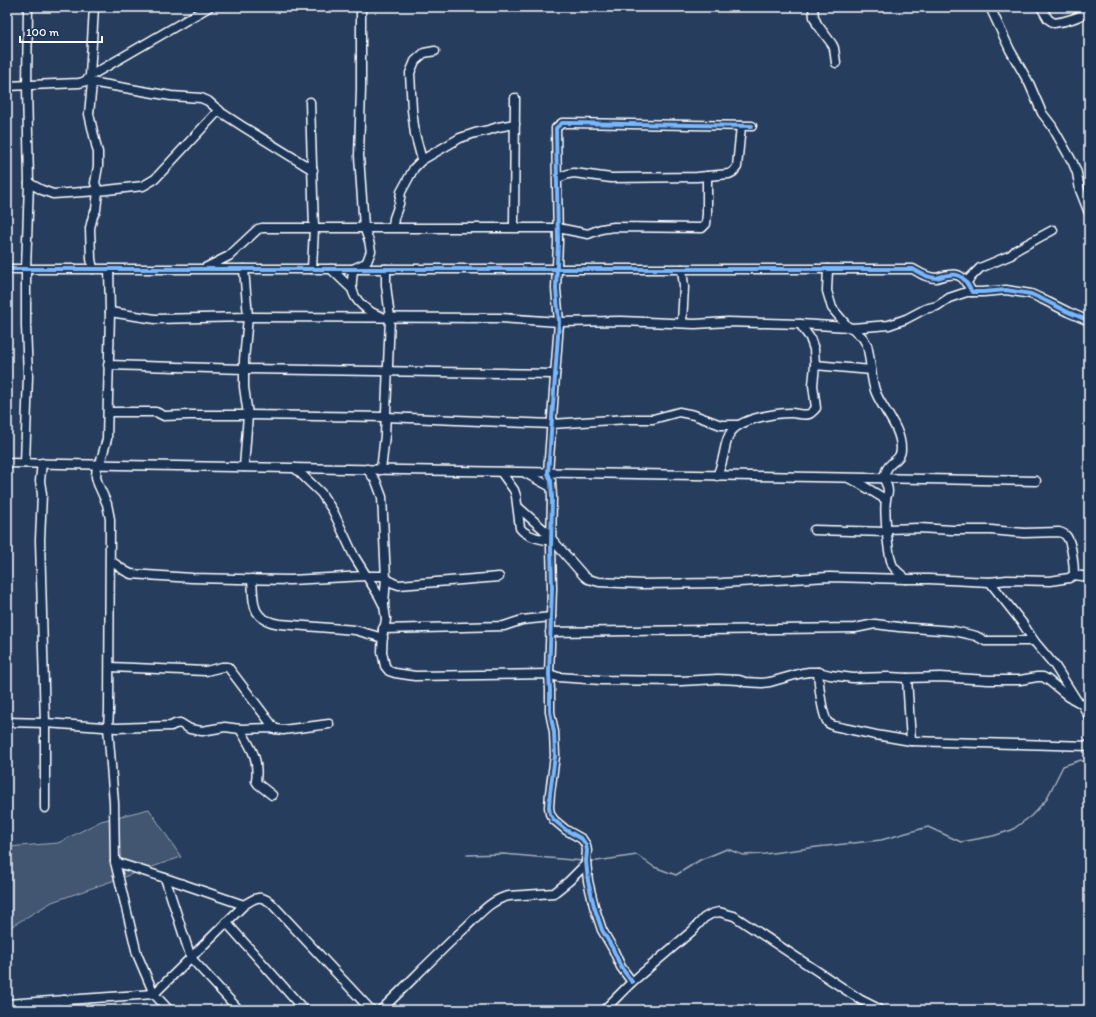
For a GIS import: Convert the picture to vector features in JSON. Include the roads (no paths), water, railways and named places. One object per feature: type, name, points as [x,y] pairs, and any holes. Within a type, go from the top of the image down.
[{"type":"street","points":[[25,463],[28,376],[26,269],[29,183],[27,86],[28,7]]},
{"type":"street","points":[[93,269],[91,259],[90,228],[96,210],[98,191],[95,183],[98,166],[98,152],[89,114],[89,80],[94,7]]},
{"type":"street","points":[[7,86],[79,83],[89,80],[209,7]]},
{"type":"street","points":[[353,269],[366,263],[371,251],[364,227],[359,156],[361,7]]},
{"type":"street","points":[[813,7],[814,17],[817,24],[834,48],[836,63]]},
{"type":"street","points":[[990,7],[1010,50],[1029,83],[1036,103],[1052,126],[1073,163],[1077,173],[1080,190],[1089,213]]},
{"type":"street","points":[[1040,7],[1048,19],[1054,23],[1083,15],[1089,10]]},
{"type":"street","points":[[422,160],[414,134],[410,73],[415,61],[424,53],[435,51]]},
{"type":"street","points":[[89,80],[171,96],[201,98],[208,101],[242,126],[312,170]]},
{"type":"street","points":[[514,227],[515,98]]},
{"type":"street","points":[[310,102],[314,228],[312,269]]},
{"type":"street","points":[[29,183],[53,194],[143,186],[154,179],[220,110]]},
{"type":"street","points":[[632,982],[621,966],[602,930],[588,881],[586,845],[582,839],[566,830],[554,820],[550,814],[549,807],[555,756],[554,732],[550,712],[549,674],[552,588],[551,481],[548,473],[559,322],[556,289],[558,178],[556,128],[562,123],[647,123],[752,126]]},
{"type":"street","points":[[393,227],[401,192],[414,168],[422,160],[460,138],[498,127],[515,124]]},
{"type":"street","points":[[558,178],[574,173],[611,178],[707,176],[729,174],[737,167],[741,126]]},
{"type":"street","points":[[202,269],[229,256],[258,229],[262,228],[514,227],[558,228],[588,234],[601,229],[614,227],[702,228],[706,224],[707,214],[707,176]]},
{"type":"street","points":[[966,282],[980,268],[1011,255],[1016,250],[1053,230]]},
{"type":"street","points":[[224,269],[229,256]]},
{"type":"street","points":[[7,269],[913,269],[924,275],[936,278],[949,274],[961,276],[972,292]]},
{"type":"street","points":[[108,269],[110,312],[107,439],[101,460],[97,464],[96,477],[107,504],[110,519],[110,711],[108,727],[114,803],[115,862],[137,954],[154,994],[169,1010]]},
{"type":"street","points":[[244,269],[248,317],[244,369],[244,387],[248,415],[244,467]]},
{"type":"street","points":[[332,269],[352,288],[357,300],[372,313],[387,318]]},
{"type":"street","points":[[352,288],[353,269]]},
{"type":"street","points":[[380,470],[384,453],[388,371],[386,269]]},
{"type":"street","points":[[682,269],[684,287],[682,323]]},
{"type":"street","points":[[828,269],[827,291],[832,308],[866,342],[876,393],[896,427],[899,436],[901,448],[898,458],[886,469],[884,479],[888,489],[886,499],[887,531],[893,567],[906,579]]},
{"type":"street","points":[[110,312],[155,319],[248,317],[501,318],[559,322],[728,322],[850,327],[889,325],[906,319],[925,309],[937,306],[949,298],[967,292],[1006,290],[1030,294],[1042,298],[1068,312],[1089,320]]},
{"type":"street","points":[[108,412],[156,412],[164,416],[248,415],[386,417],[552,424],[627,419],[653,419],[679,412],[694,415],[721,425],[738,425],[770,414],[809,414],[816,408],[813,385],[815,365],[812,343],[800,324]]},
{"type":"street","points":[[108,365],[244,369],[556,374]]},
{"type":"street","points":[[815,365],[871,370]]},
{"type":"street","points":[[108,375],[120,366]]},
{"type":"street","points":[[717,476],[722,463],[729,434],[738,425]]},
{"type":"street","points":[[7,463],[1036,482]]},
{"type":"street","points":[[42,464],[40,481],[42,494],[40,540],[45,723],[45,808]]},
{"type":"street","points":[[295,468],[321,493],[333,511],[354,556],[384,606]]},
{"type":"street","points":[[367,469],[376,481],[382,497],[386,578],[384,606],[386,619],[383,629],[382,652],[385,666],[389,671],[415,676],[549,674],[558,677],[601,680],[681,681],[718,679],[762,683],[802,673],[818,672],[853,678],[940,677],[1020,680],[1043,677],[1069,697],[1082,704],[1089,717]]},
{"type":"street","points":[[501,472],[514,490],[518,507],[518,522],[520,528],[523,532],[534,537],[551,540]]},
{"type":"street","points":[[525,472],[551,487]]},
{"type":"street","points":[[847,478],[857,482],[886,499]]},
{"type":"street","points":[[518,507],[543,529],[551,540],[584,576],[588,579],[599,582],[642,584],[722,583],[829,577],[990,582],[1007,580],[1050,581],[1069,578],[1074,575],[1089,577]]},
{"type":"street","points":[[814,530],[887,531],[919,528],[991,530],[1024,533],[1059,532],[1064,533],[1068,538],[1074,575]]},
{"type":"street","points":[[111,562],[131,574],[192,578],[290,580],[382,576],[399,585],[499,577]]},
{"type":"street","points":[[252,579],[254,606],[257,613],[263,620],[280,624],[355,630],[383,638]]},
{"type":"street","points":[[990,582],[1023,624],[1034,641],[1055,666],[1077,701]]},
{"type":"street","points":[[383,629],[504,626],[522,620],[551,617]]},
{"type":"street","points":[[550,632],[855,628],[875,624],[954,631],[976,636],[985,641],[1034,641]]},
{"type":"street","points":[[110,667],[206,671],[228,667],[275,728]]},
{"type":"street","points":[[818,672],[820,693],[825,714],[829,724],[834,726],[911,741],[1089,746]]},
{"type":"street","points":[[907,678],[911,741]]},
{"type":"street","points":[[7,722],[129,728],[171,726],[180,723],[194,730],[220,727],[240,729],[275,728],[283,730],[329,724]]},
{"type":"street","points":[[240,729],[256,758],[256,781],[272,795]]},
{"type":"street","points":[[115,862],[244,905]]},
{"type":"street","points":[[381,1010],[485,909],[496,901],[502,897],[509,896],[554,893],[570,881],[586,864]]},
{"type":"street","points":[[165,878],[191,958],[239,1010]]},
{"type":"street","points":[[7,1004],[154,994],[244,905],[255,898],[264,898],[271,903],[371,1010]]},
{"type":"street","points":[[604,1010],[632,982],[692,932],[704,918],[718,912],[734,916],[861,1000],[879,1010]]},
{"type":"street","points":[[226,922],[304,1010]]},
{"type":"street","points":[[64,1000],[64,1010]]},
{"type":"waterway","points":[[589,861],[637,855],[654,867],[676,875],[700,860],[727,849],[743,855],[765,854],[881,840],[928,827],[961,842],[993,836],[1012,830],[1031,816],[1046,800],[1063,766],[1081,760],[1089,766]]},
{"type":"waterway","points":[[467,855],[503,854],[583,861]]}]
